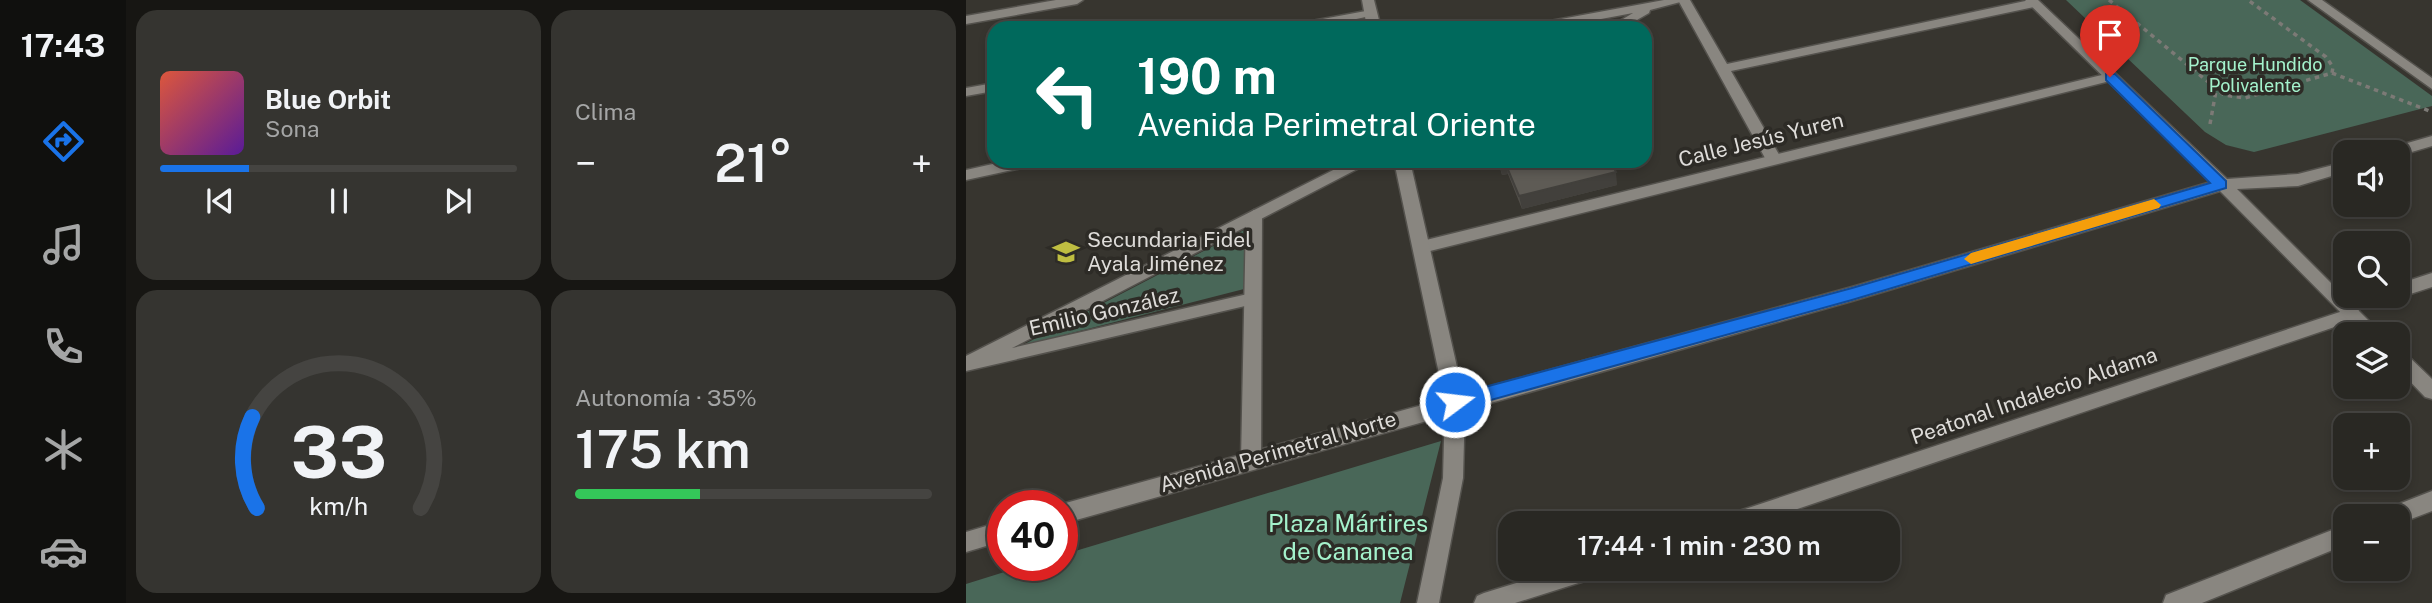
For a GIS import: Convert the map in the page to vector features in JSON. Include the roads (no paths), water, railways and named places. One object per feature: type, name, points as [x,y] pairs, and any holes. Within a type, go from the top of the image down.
[{"type":"street","points":[[966,20],[1077,0]]},
{"type":"street","points":[[1683,0],[1773,159]]},
{"type":"street","points":[[2314,0],[2432,85]]},
{"type":"street","points":[[1722,69],[2032,2],[2360,322]]},
{"type":"street","points":[[2410,148],[2432,141]]},
{"type":"street","points":[[966,175],[998,168]]},
{"type":"street","points":[[1404,168],[1455,402],[1459,435],[1456,468],[1428,603]]},
{"type":"street","name":"Avenida Perimetral Norte","points":[[1078,509],[1455,402],[1852,294],[2221,185],[2298,180],[2333,170]]},
{"type":"street","points":[[1251,460],[1254,216]]},
{"type":"street","points":[[2410,287],[2432,280]]},
{"type":"street","points":[[2410,370],[2432,391]]},
{"type":"street","points":[[2410,509],[2432,501]]},
{"type":"street","points":[[966,542],[987,536]]},
{"type":"street","points":[[2174,603],[2333,540]]},
{"type":"lane","points":[[1571,21],[1683,0]]},
{"type":"lane","points":[[1627,21],[1656,5]]},
{"type":"lane","points":[[1321,21],[1370,7]]},
{"type":"lane","name":"Calle Jesús Yuren","points":[[1422,247],[2110,77]]},
{"type":"lane","points":[[966,92],[987,88]]},
{"type":"lane","points":[[966,365],[1348,168]]},
{"type":"lane","name":"Emilio González","points":[[966,365],[1252,299]]},
{"type":"lane","name":"Peatonal Indalecio Aldama","points":[[1766,511],[2352,314]]},
{"type":"lane","points":[[1484,603],[1553,581]]},
{"type":"place","name":"Secundaria Fidel Ayala Jiménez","points":[[1066,252]]},
{"type":"park label","name":"Parque Hundido Polivalente","points":[[2255,75]]},
{"type":"park label","name":"Plaza Mártires de Cananea","points":[[1348,538]]}]
